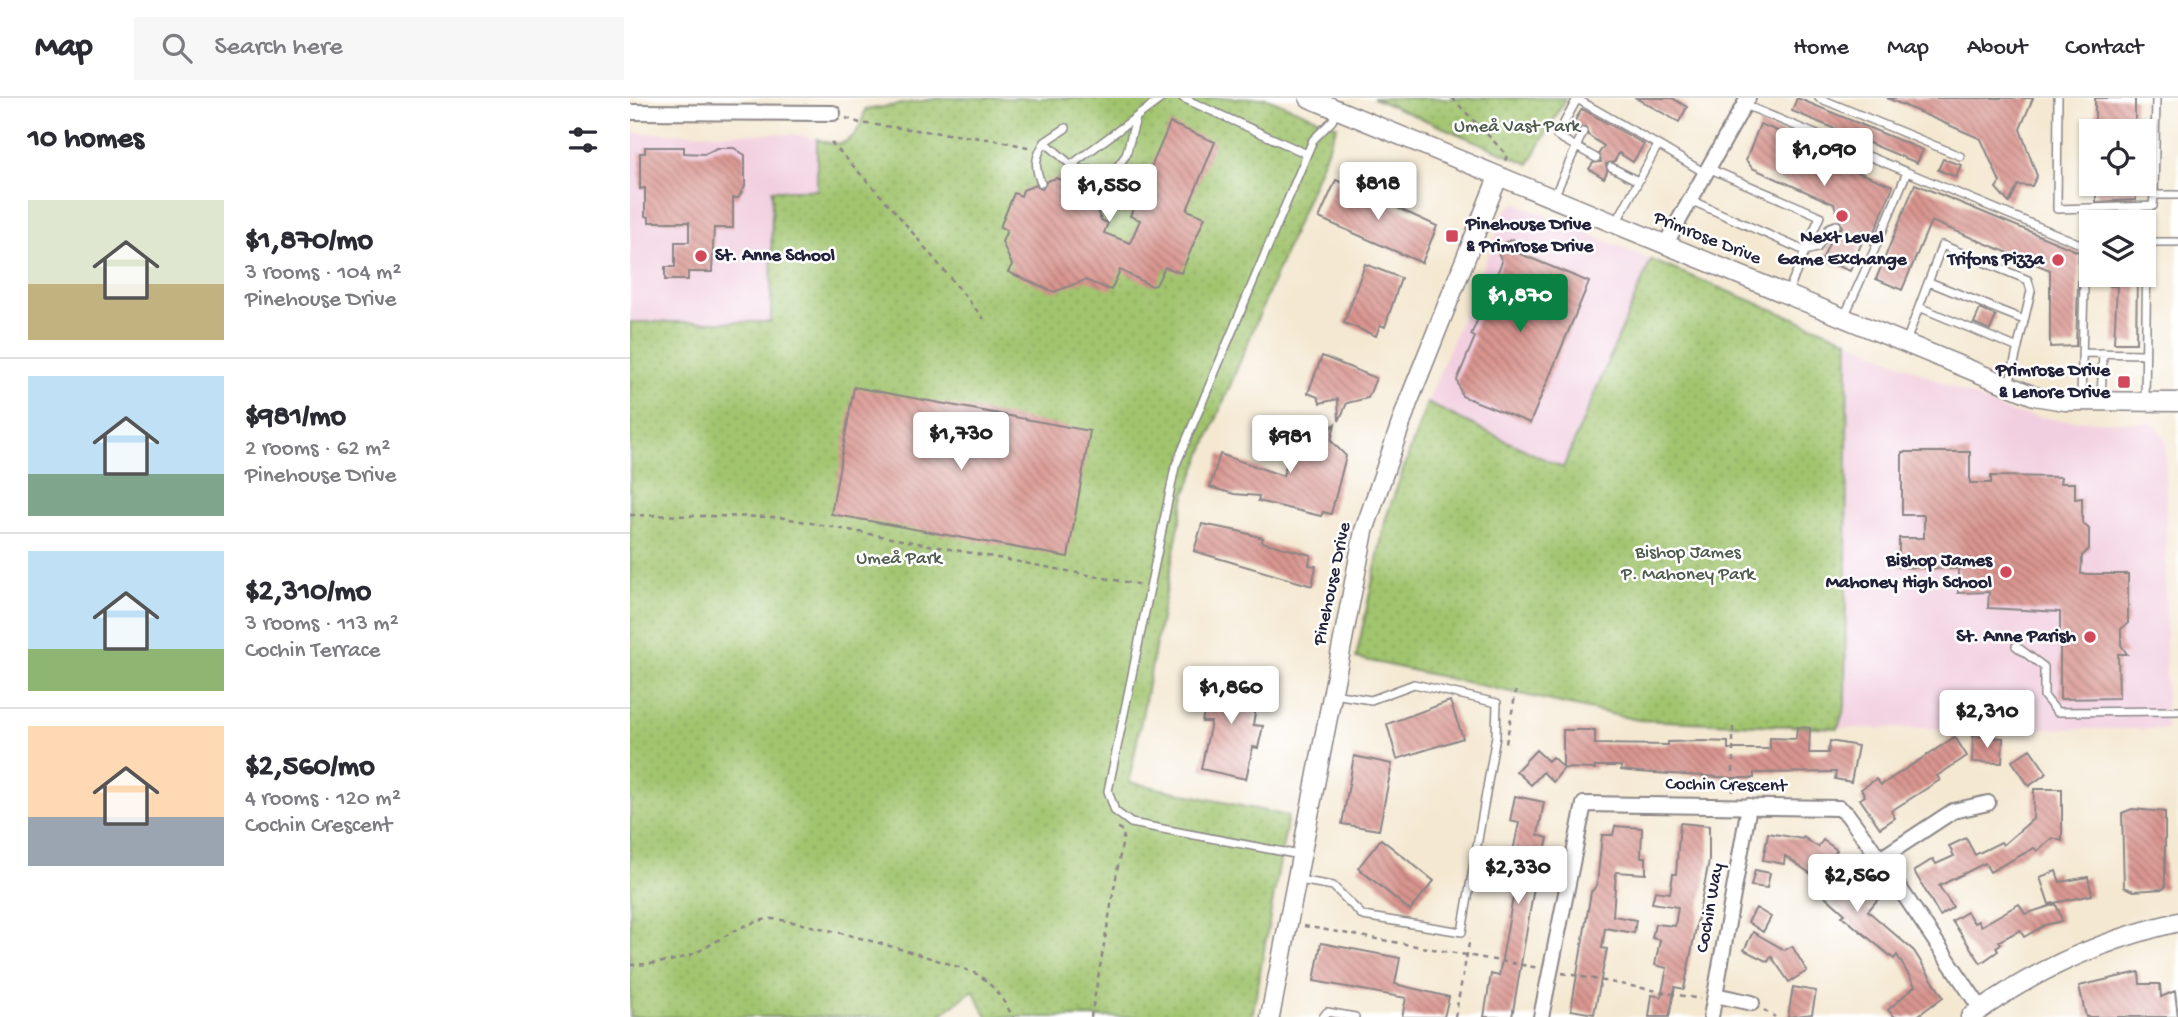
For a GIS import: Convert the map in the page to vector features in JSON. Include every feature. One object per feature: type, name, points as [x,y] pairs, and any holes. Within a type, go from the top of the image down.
[{"type":"street","name":"Primrose Drive","points":[[1309,98],[2034,396],[2081,401],[2178,402]]},
{"type":"street","points":[[1666,243],[1746,101]]},
{"type":"street","points":[[630,112],[832,113]]},
{"type":"street","name":"Pinehouse Drive","points":[[1271,1017],[1287,922],[1364,531],[1408,403],[1498,177]]},
{"type":"street","points":[[1880,859],[1953,811],[1989,803]]},
{"type":"street","name":"Cochin Crescent","points":[[1541,1017],[1584,804],[1839,808],[1847,814],[1880,859],[1975,1013]]},
{"type":"street","name":"Cochin Way","points":[[1711,1017],[1708,997],[1749,806]]},
{"type":"street","points":[[1975,1013],[2040,970],[2084,950],[2178,922]]},
{"type":"street","points":[[1708,997],[1752,1003]]},
{"type":"lane","points":[[1071,165],[1162,98]]},
{"type":"lane","points":[[1183,98],[1307,154]]},
{"type":"lane","points":[[1819,98],[1960,156]]},
{"type":"lane","points":[[2058,98],[2057,209],[2153,206],[2154,196]]},
{"type":"lane","points":[[2156,98],[2156,119]]},
{"type":"lane","points":[[1596,158],[1557,136],[1577,99],[1594,112],[1707,171],[1820,216],[1787,295]]},
{"type":"lane","points":[[1746,101],[1907,173],[2079,244]]},
{"type":"lane","points":[[1300,855],[1131,823],[1115,811],[1108,792],[1175,467],[1313,140],[1332,121],[1338,110]]},
{"type":"lane","points":[[1045,142],[1071,165],[1083,170],[1115,170],[1126,155],[1136,118]]},
{"type":"lane","points":[[1041,183],[1035,168],[1038,152],[1045,142],[1066,128]]},
{"type":"lane","points":[[1553,199],[1583,132]]},
{"type":"lane","points":[[1616,224],[1658,145]]},
{"type":"lane","points":[[1611,167],[1638,181]]},
{"type":"lane","points":[[1844,318],[1907,173]]},
{"type":"lane","points":[[2156,195],[2178,195]]},
{"type":"lane","points":[[1690,200],[1805,251],[1817,248],[1830,227],[1836,225]]},
{"type":"lane","points":[[1864,236],[1878,242]]},
{"type":"lane","points":[[2156,242],[2178,242]]},
{"type":"lane","points":[[1906,344],[1942,245],[2028,280],[2031,291],[2009,386]]},
{"type":"lane","points":[[1928,282],[2024,320]]},
{"type":"lane","points":[[2081,401],[2084,287]]},
{"type":"lane","points":[[2145,402],[2147,287]]},
{"type":"lane","points":[[1919,307],[2018,348]]},
{"type":"lane","points":[[2082,353],[2146,354]]},
{"type":"lane","points":[[2101,401],[2103,353]]},
{"type":"lane","points":[[2016,646],[2044,667],[2044,696],[2057,712],[2178,711]]},
{"type":"lane","points":[[1296,880],[1333,886],[1363,916],[1462,932],[1496,736],[1497,703],[1414,684],[1371,700],[1332,694]]},
{"type":"lane","points":[[1323,1017],[1327,1012],[1355,1017]]},
{"type":"path","points":[[1452,98],[1507,155],[1505,160]]},
{"type":"path","points":[[860,123],[996,140],[1029,146],[1038,152]]},
{"type":"path","points":[[831,142],[893,209],[984,319]]},
{"type":"path","points":[[630,515],[779,517],[1149,587]]},
{"type":"path","points":[[1733,723],[1733,793]]},
{"type":"path","points":[[1091,1017],[1124,833],[1110,820]]},
{"type":"path","points":[[630,965],[659,964],[695,953],[741,927],[771,919],[857,937],[979,975],[1005,1002],[1013,1017]]},
{"type":"path","points":[[1287,922],[1708,997]]},
{"type":"shaded area","name":"St. Anne School","points":[[630,133],[792,134],[817,139],[817,190],[772,190],[771,322],[630,322]]},
{"type":"shaded area","points":[[1516,203],[1651,260],[1563,468],[1427,403],[1507,208]]},
{"type":"shaded area","name":"Bishop James Mahoney High School","points":[[1848,340],[2008,412],[2058,420],[2153,423],[2166,439],[2166,729],[1838,728],[1845,706]]},
{"type":"green space","name":"Umeå Park","points":[[941,98],[1267,98],[1337,126],[1185,495],[1129,782],[1288,816],[1252,1017],[987,1017],[973,990],[938,1017],[630,1017],[630,322],[771,322],[772,190],[817,190],[817,139],[836,144],[850,139],[859,127],[865,110]]},
{"type":"green space","name":"Umeå Vast Park","points":[[1373,98],[1566,98],[1529,164]]},
{"type":"green space","name":"Bishop James P. Mahoney Park","points":[[1651,260],[1848,340],[1845,706],[1838,728],[1638,720],[1356,658],[1386,518],[1427,403],[1563,468]]},
{"type":"building","points":[[1636,98],[1672,98],[1687,107],[1679,122]]},
{"type":"building","points":[[1797,98],[1923,150],[1917,163],[1792,111]]},
{"type":"building","points":[[1887,98],[2033,98],[2020,129],[2037,176],[2032,186],[2018,185],[2009,203],[1996,188],[2000,182],[1981,139]]},
{"type":"building","points":[[2095,98],[2135,98],[2135,119],[2095,119]]},
{"type":"building","points":[[1582,109],[1644,144],[1633,162],[1619,153],[1614,162],[1606,164],[1607,172],[1604,178],[1589,169],[1593,163],[1601,162],[1599,153],[1604,146],[1588,135],[1586,127],[1578,129],[1572,125]]},
{"type":"building","points":[[1170,123],[1215,142],[1187,210],[1205,217],[1181,273],[1165,267],[1156,285],[1152,286],[1120,270],[1111,290],[1085,280],[1054,292],[1008,272],[1012,265],[1002,242],[1007,230],[1000,227],[1014,193],[1021,196],[1023,190],[1035,185],[1042,189],[1047,181],[1056,178],[1089,191],[1086,197],[1092,200],[1101,220],[1108,223],[1104,233],[1130,243],[1140,220],[1130,216]]},
{"type":"building","points":[[1760,124],[1830,152],[1827,160],[1893,186],[1874,234],[1864,230],[1859,233],[1862,242],[1850,271],[1822,260],[1832,236],[1842,227],[1834,204],[1752,168],[1746,160]]},
{"type":"building","points":[[645,147],[684,147],[684,153],[705,154],[717,148],[734,148],[745,155],[745,186],[738,198],[733,198],[733,228],[714,228],[712,272],[688,272],[688,280],[665,280],[665,267],[675,267],[675,242],[689,242],[689,222],[649,222],[649,217],[645,216],[645,188],[640,189],[640,153],[645,153]]},
{"type":"building","points":[[1943,159],[1961,165],[1956,177],[1938,170]]},
{"type":"building","points":[[1336,180],[1437,226],[1422,263],[1319,218]]},
{"type":"building","points":[[1915,184],[2079,252],[2076,346],[2050,347],[2050,270],[1931,221],[1902,290],[1876,279]]},
{"type":"building","points":[[2096,196],[2136,196],[2136,200],[2096,202]]},
{"type":"building","points":[[1513,239],[1518,253],[1589,282],[1530,423],[1462,396],[1457,380],[1475,337],[1471,335],[1502,262],[1496,247]]},
{"type":"building","points":[[1365,264],[1401,278],[1385,327],[1380,325],[1376,336],[1344,323]]},
{"type":"building","points":[[2117,287],[2137,287],[2136,343],[2114,343]]},
{"type":"building","points":[[1980,309],[1996,316],[1990,330],[1974,323]]},
{"type":"building","points":[[1322,356],[1376,378],[1368,398],[1347,403],[1339,421],[1338,399],[1320,403],[1318,397],[1308,393]]},
{"type":"building","points":[[854,387],[1090,431],[1068,557],[831,514]]},
{"type":"building","points":[[1335,424],[1331,441],[1346,456],[1331,514],[1323,512],[1321,516],[1258,501],[1259,496],[1234,494],[1210,487],[1220,454],[1283,476],[1298,426],[1308,429],[1311,425],[1323,435]]},
{"type":"building","points":[[1902,452],[1970,452],[1970,483],[1991,483],[1991,476],[2061,477],[2060,483],[2075,483],[2075,499],[2082,498],[2082,522],[2089,529],[2089,549],[2082,556],[2081,574],[2128,574],[2128,623],[2121,629],[2121,645],[2127,654],[2118,654],[2119,698],[2060,699],[2060,612],[1988,608],[1989,592],[1958,593],[1958,569],[1899,567],[1899,538],[1924,538],[1924,515],[1902,515]]},
{"type":"building","points":[[1202,524],[1263,538],[1262,542],[1311,555],[1309,565],[1316,566],[1312,586],[1194,551]]},
{"type":"building","points":[[1211,675],[1260,683],[1253,725],[1263,726],[1258,748],[1253,747],[1246,779],[1201,769],[1211,722],[1202,722]]},
{"type":"building","points":[[1450,701],[1463,738],[1397,759],[1387,724]]},
{"type":"building","points":[[1797,727],[1810,728],[1809,753],[1828,753],[1830,741],[1858,746],[1851,782],[1835,779],[1836,772],[1754,773],[1754,778],[1735,778],[1639,772],[1621,770],[1621,766],[1595,766],[1595,769],[1564,768],[1553,782],[1543,772],[1531,785],[1516,771],[1536,750],[1548,761],[1552,757],[1563,767],[1563,730],[1595,730],[1595,744],[1668,745],[1668,742],[1703,741],[1728,742],[1728,749],[1770,749],[1770,738],[1796,739]]},
{"type":"building","points":[[1973,736],[2003,738],[2002,763],[1972,762]]},
{"type":"building","points":[[1955,737],[1967,756],[1937,776],[1940,780],[1891,811],[1895,818],[1880,828],[1860,799],[1865,796],[1861,789],[1876,779],[1881,785]]},
{"type":"building","points":[[2030,749],[2047,773],[2029,786],[2012,761]]},
{"type":"building","points":[[1354,756],[1392,764],[1379,830],[1342,824]]},
{"type":"building","points":[[2034,789],[2062,789],[2062,841],[2053,838],[2037,851],[2034,848],[1990,872],[1985,863],[1939,886],[1953,907],[1940,916],[1914,871],[1933,859],[1936,864],[1954,856],[1949,846],[1966,838],[1975,855],[2001,842],[2003,845],[2033,819]]},
{"type":"building","points":[[1515,796],[1544,802],[1538,835],[1548,838],[1545,851],[1541,851],[1537,870],[1512,1017],[1484,1017],[1491,974],[1499,976],[1520,858],[1512,856],[1519,823],[1510,821]]},
{"type":"building","points":[[2132,809],[2165,812],[2163,889],[2134,891],[2124,887],[2122,813]]},
{"type":"building","points":[[1680,823],[1709,826],[1709,861],[1684,989],[1675,987],[1669,1017],[1649,1017],[1652,995],[1661,997],[1667,968],[1655,965],[1660,940],[1652,938],[1655,924],[1675,926],[1678,907],[1652,903],[1655,891],[1670,893],[1673,874],[1676,874]]},
{"type":"building","points":[[1615,826],[1642,828],[1641,857],[1646,857],[1646,874],[1616,872],[1613,916],[1636,920],[1634,933],[1605,928],[1602,948],[1607,949],[1594,1014],[1571,1010],[1591,892],[1597,885],[1602,835],[1613,835]]},
{"type":"building","points":[[1768,833],[1802,839],[1803,837],[1818,847],[1823,840],[1837,850],[1831,858],[1878,899],[1868,911],[1914,951],[1943,997],[1916,1017],[1895,1017],[1888,1010],[1915,986],[1897,955],[1894,959],[1842,916],[1845,914],[1818,890],[1824,883],[1785,856],[1784,864],[1763,860]]},
{"type":"building","points":[[1381,839],[1434,881],[1410,910],[1358,868]]},
{"type":"building","points":[[1755,870],[1770,873],[1767,888],[1751,886]]},
{"type":"building","points":[[2056,871],[2060,882],[2088,877],[2092,895],[2049,904],[2040,877]]},
{"type":"building","points":[[2019,904],[2025,914],[2056,904],[2062,921],[2045,925],[2024,937],[2020,930],[1999,941],[2001,944],[1996,947],[1998,951],[1981,963],[1952,921],[1967,912],[1974,923],[1978,921],[1981,926]]},
{"type":"building","points":[[1756,908],[1771,917],[1763,932],[1748,922]]},
{"type":"building","points":[[1753,932],[1785,950],[1792,946],[1807,971],[1789,982],[1771,956],[1768,962],[1744,950]]},
{"type":"building","points":[[1321,943],[1400,958],[1395,984],[1449,997],[1444,1017],[1402,1017],[1406,998],[1314,981]]},
{"type":"building","points":[[2139,972],[2140,984],[2160,984],[2161,997],[2175,991],[2178,1017],[2086,1017],[2079,986]]},
{"type":"building","points":[[1793,987],[1816,991],[1812,1014],[1788,1017]]},
{"type":"place","name":"Next Level Game Exchange","points":[[1842,216]]},
{"type":"place","name":"Pinehouse Drive & Primrose Drive","points":[[1452,236]]},
{"type":"place","name":"St. Anne School","points":[[701,256]]},
{"type":"place","name":"Trifons Pizza","points":[[2058,260]]},
{"type":"place","name":"Primrose Drive & Lenore Drive","points":[[2124,382]]},
{"type":"place","name":"Bishop James Mahoney High School","points":[[2006,572]]},
{"type":"place","name":"St. Anne Parish","points":[[2090,637]]}]
